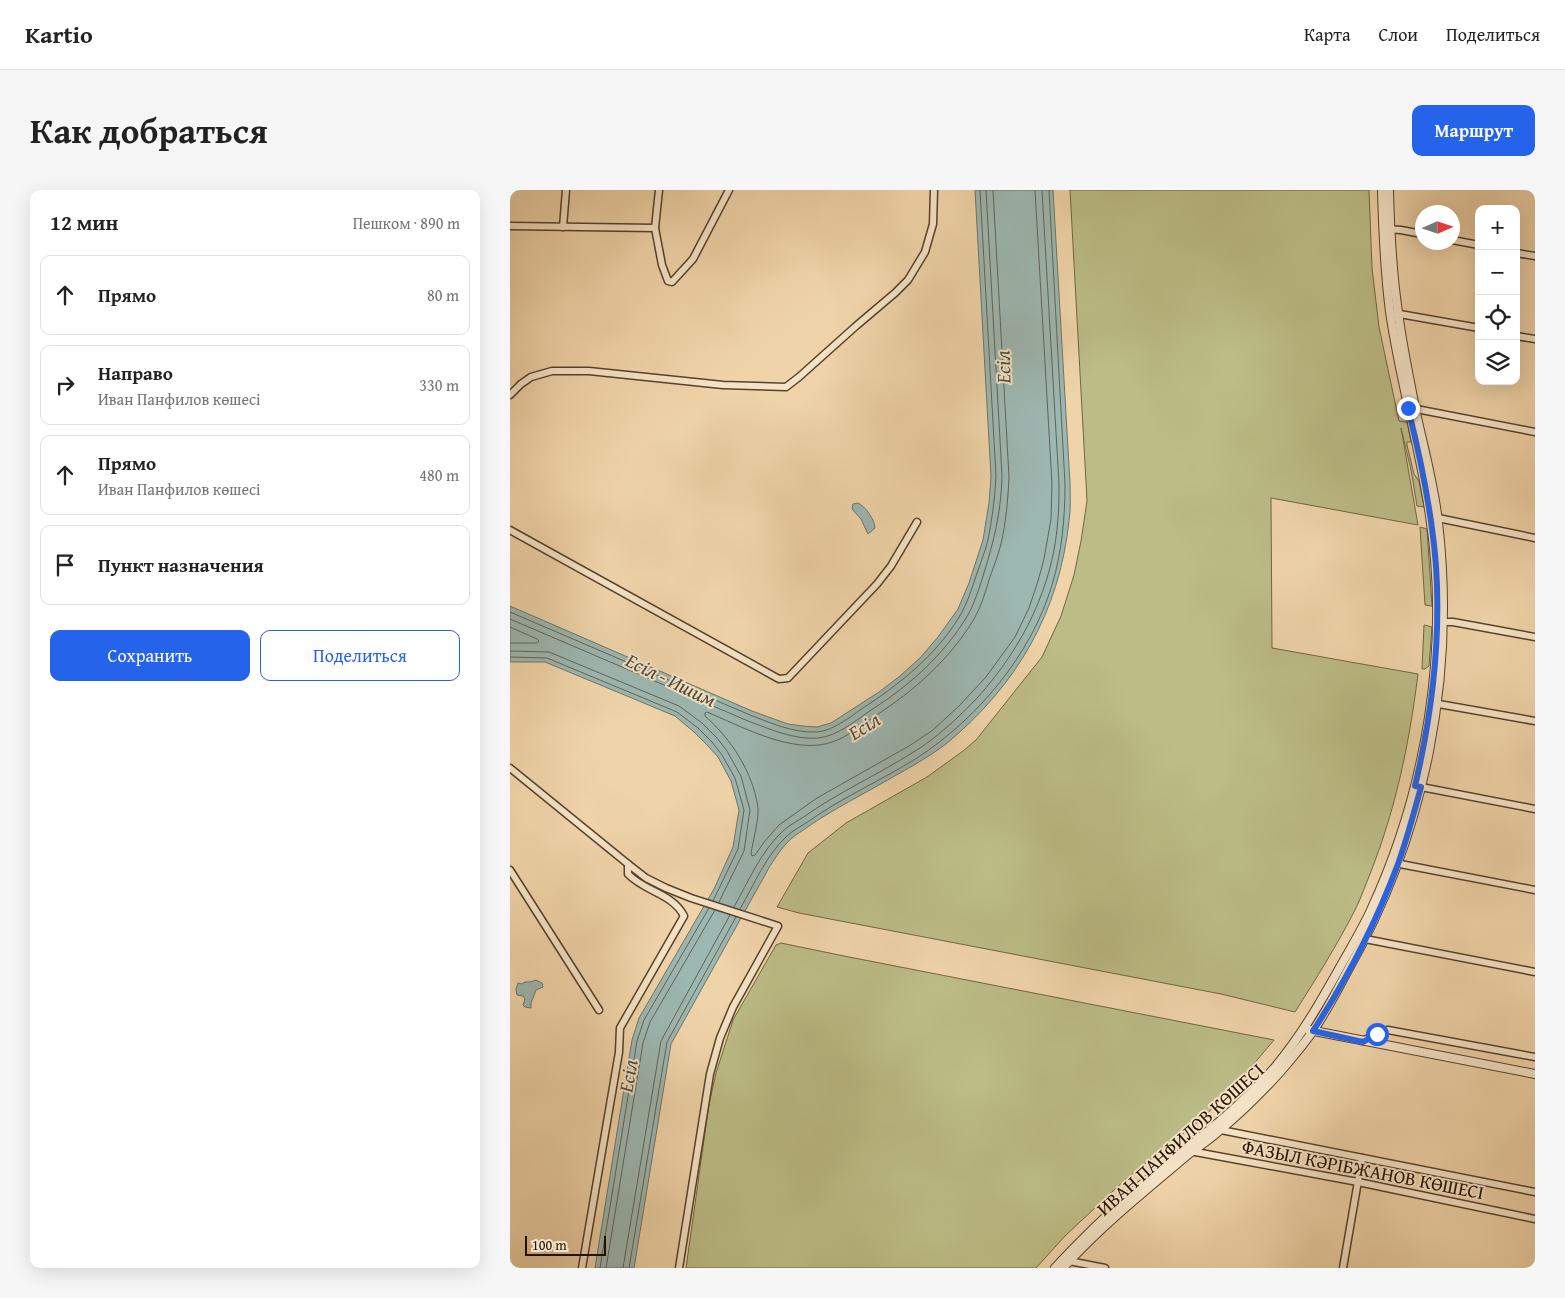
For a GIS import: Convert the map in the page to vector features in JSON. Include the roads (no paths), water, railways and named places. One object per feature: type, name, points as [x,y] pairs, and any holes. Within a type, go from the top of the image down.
[{"type":"street","points":[[563,227],[566,190]]},
{"type":"street","points":[[660,190],[655,228],[662,265],[668,281],[672,282],[693,259],[729,190]]},
{"type":"street","points":[[510,395],[517,387],[531,377],[552,371],[589,371],[723,385],[786,387],[799,378],[856,326],[895,294],[908,280],[925,252],[933,224],[934,190]]},
{"type":"street","name":"ИВАН ПАНФИЛОВ КӨШЕСІ","points":[[1382,190],[1394,313],[1430,517],[1440,622]]},
{"type":"street","name":"ИВАН ПАНФИЛОВ КӨШЕСІ","points":[[1386,229],[1389,190]]},
{"type":"street","points":[[510,226],[655,228]]},
{"type":"street","points":[[1386,229],[1415,233]]},
{"type":"street","points":[[1460,241],[1475,244]]},
{"type":"street","points":[[1520,253],[1535,256]]},
{"type":"street","points":[[1394,313],[1475,327]]},
{"type":"street","points":[[1520,337],[1535,339]]},
{"type":"street","points":[[1412,408],[1535,432]]},
{"type":"street","name":"ИВАН ПАНФИЛОВ КӨШЕСІ","points":[[1055,1268],[1067,1259],[1128,1197],[1247,1106],[1280,1072],[1313,1031],[1366,939],[1395,863],[1418,786],[1422,754],[1434,703],[1443,581],[1438,518],[1412,408]]},
{"type":"street","points":[[1438,518],[1535,538]]},
{"type":"street","points":[[510,530],[779,679],[788,678],[877,584],[891,566],[917,522]]},
{"type":"street","points":[[1440,622],[1453,622],[1535,637]]},
{"type":"street","points":[[1434,703],[1535,721]]},
{"type":"street","points":[[511,771],[646,878],[691,898],[778,926],[733,1007],[720,1038],[710,1074],[678,1268]]},
{"type":"street","points":[[1418,786],[1535,809]]},
{"type":"street","points":[[1395,863],[1535,890]]},
{"type":"street","name":"ИВАН ПАНФИЛОВ КӨШЕСІ","points":[[1218,1128],[1275,1067],[1304,1030],[1357,937],[1395,863]]},
{"type":"street","points":[[582,1268],[619,1052],[620,1028],[684,916],[670,899],[636,882],[628,874],[628,864]]},
{"type":"street","points":[[510,870],[599,1010]]},
{"type":"street","points":[[1357,937],[1535,972]]},
{"type":"street","points":[[1304,1030],[1535,1074]]},
{"type":"street","points":[[1363,1042],[1388,1030],[1535,1057]]},
{"type":"street","points":[[1218,1128],[1535,1192]]},
{"type":"street","name":"ФАЗЫЛ КӘРІБЖАНОВ КӨШЕСІ","points":[[1189,1151],[1358,1182],[1535,1218]]},
{"type":"street","points":[[1343,1268],[1362,1158]]},
{"type":"street","points":[[1067,1259],[1106,1268]]},
{"type":"street","name":"ИВАН ПАНФИЛОВ КӨШЕСІ","points":[[1063,1268],[1067,1259]]},
{"type":"water","points":[[975,190],[1053,190],[1070,483],[1070,516],[1064,555],[1056,586],[1030,645],[1013,672],[994,697],[971,721],[933,753],[829,813],[797,834],[782,849],[770,866],[671,1044],[634,1268],[595,1268],[632,1040],[639,1018],[714,889],[733,847],[739,810],[731,781],[718,757],[694,732],[675,716],[545,662],[510,662],[510,606],[752,711],[788,724],[817,727],[831,723],[900,676],[920,658],[958,609],[983,540],[989,503],[991,477]]},
{"type":"water","points":[[858,503],[864,507],[875,525],[875,528],[868,534],[861,519],[852,509],[853,504]]},
{"type":"water","points":[[536,980],[542,983],[543,987],[536,990],[531,1008],[525,1007],[523,1005],[525,999],[523,996],[517,995],[518,983],[522,984]]},
{"type":"water label","name":"Есіл","points":[[1003,367]]},
{"type":"water label","name":"Есіл - Ишим","points":[[671,680]]},
{"type":"water label","name":"Есіл","points":[[864,726]]},
{"type":"water label","name":"Есіл","points":[[628,1076]]}]
